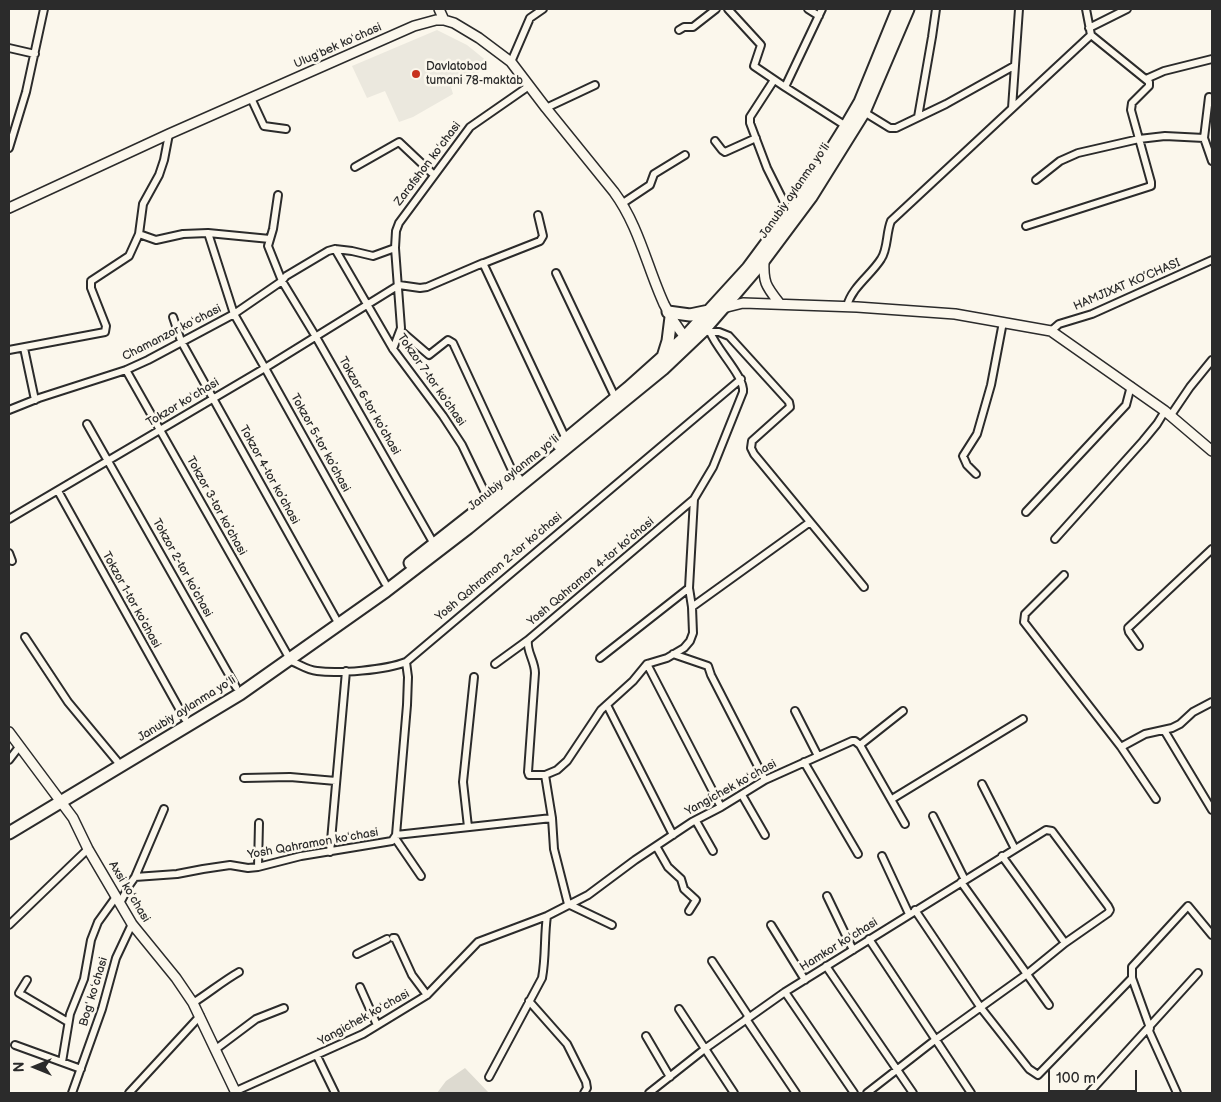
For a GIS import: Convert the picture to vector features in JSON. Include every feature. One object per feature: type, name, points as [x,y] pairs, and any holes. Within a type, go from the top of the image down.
[{"type":"highway","name":"Janubiy aylanma yoʻli","points":[[9,824],[58,800],[240,694],[489,501],[566,439],[685,337],[748,268],[808,187],[860,102],[898,9]]},
{"type":"highway","name":"Janubiy aylanma yoʻli","points":[[9,833],[117,761],[287,657],[386,591],[468,528],[656,375],[706,331],[722,308],[764,260],[811,197],[864,112],[908,9]]},
{"type":"highway","points":[[662,358],[668,341],[669,314],[690,316],[709,311]]},
{"type":"street","points":[[9,148],[26,92],[44,9]]},
{"type":"street","points":[[439,9],[444,20],[463,28],[479,38],[511,62],[623,203],[669,314],[685,337]]},
{"type":"street","points":[[511,62],[530,18],[543,9]]},
{"type":"street","points":[[679,30],[684,26],[693,27],[716,9]]},
{"type":"street","points":[[728,9],[761,46],[754,66],[846,126]]},
{"type":"street","points":[[808,9],[819,16]]},
{"type":"street","points":[[786,87],[822,9]]},
{"type":"street","points":[[918,117],[936,9]]},
{"type":"street","points":[[1012,108],[1019,9]]},
{"type":"street","points":[[1026,226],[1150,186],[1151,182],[1131,106],[1148,86],[1149,82],[1091,35],[1086,9]]},
{"type":"street","points":[[1089,28],[1127,9]]},
{"type":"street","name":"Ulugʻbek koʻchasi","points":[[9,208],[169,134],[414,26],[444,20]]},
{"type":"street","points":[[847,306],[850,297],[882,258],[890,221],[1091,35]]},
{"type":"street","points":[[9,48],[34,54]]},
{"type":"street","points":[[1146,79],[1164,71],[1212,59]]},
{"type":"street","points":[[864,112],[893,129],[946,104],[1014,66]]},
{"type":"street","points":[[774,80],[749,120],[767,168],[789,212]]},
{"type":"street","points":[[546,108],[596,85]]},
{"type":"street","name":"Zarafshon koʻchasi","points":[[401,331],[395,248],[396,231],[399,223],[470,127],[529,86]]},
{"type":"street","points":[[1209,97],[1210,113],[1204,138],[1212,161]]},
{"type":"street","points":[[251,98],[264,126],[286,129]]},
{"type":"street","points":[[9,350],[105,332],[106,326],[91,288],[91,281],[129,256],[138,234],[143,204],[159,175],[164,160],[169,134]]},
{"type":"street","points":[[1036,180],[1060,161],[1078,153],[1139,140],[1173,136],[1204,138]]},
{"type":"street","points":[[715,141],[725,152],[756,138]]},
{"type":"street","points":[[355,167],[399,142],[434,175]]},
{"type":"street","points":[[623,203],[650,185],[652,176],[684,155]]},
{"type":"street","points":[[278,195],[269,250],[282,281]]},
{"type":"street","points":[[369,305],[398,285],[428,287],[540,241],[543,236],[538,215]]},
{"type":"street","points":[[138,234],[156,240],[183,234],[208,233],[270,239]]},
{"type":"street","name":"Chamanzor koʻchasi","points":[[208,233],[234,314]]},
{"type":"street","points":[[334,249],[373,256],[395,248]]},
{"type":"street","name":"Chamanzor koʻchasi","points":[[9,410],[126,370],[234,314],[282,281],[286,276],[323,253],[334,249]]},
{"type":"street","name":"Tokzor 7-tor koʼchasi","points":[[334,249],[369,305],[393,349],[462,445],[489,501]]},
{"type":"street","points":[[764,260],[764,274],[767,287],[780,304]]},
{"type":"street","name":"HAMJIXAT KO’CHASI","points":[[1051,331],[1059,324],[1092,314],[1212,260]]},
{"type":"street","points":[[483,264],[566,439]]},
{"type":"street","points":[[556,273],[615,397]]},
{"type":"street","name":"Tokzor 6-tor koʼchasi","points":[[282,281],[434,544]]},
{"type":"street","points":[[722,308],[743,303],[847,306],[955,314],[1051,331],[1168,413],[1212,451]]},
{"type":"street","name":"Tokzor koʻchasi","points":[[9,519],[266,368],[369,305]]},
{"type":"street","name":"Tokzor 5-tor koʼchasi","points":[[234,314],[385,583]]},
{"type":"street","name":"Tokzor 4-tor koʼchasi","points":[[173,317],[181,342],[336,619]]},
{"type":"street","points":[[976,474],[967,465],[963,456],[977,434],[991,386],[1003,322]]},
{"type":"street","points":[[393,349],[401,331],[429,354],[448,340],[453,343],[516,479]]},
{"type":"street","points":[[612,925],[568,904],[554,849],[552,818],[545,775],[557,770],[567,761],[601,710],[633,681],[647,664],[667,658],[684,648],[692,637],[692,607],[689,588],[694,499],[713,467],[744,386],[741,379],[706,331]]},
{"type":"street","points":[[706,331],[719,332],[729,336],[789,402],[790,407],[752,441],[751,448],[864,587]]},
{"type":"street","points":[[24,348],[36,400]]},
{"type":"street","points":[[1055,539],[1168,413],[1212,360]]},
{"type":"street","name":"Tokzor 3-tor koʼchasi","points":[[126,370],[287,657]]},
{"type":"street","name":"Yosh Qahramon 2-tor koʼchasi","points":[[406,662],[741,379]]},
{"type":"street","points":[[1026,512],[1126,406],[1131,386]]},
{"type":"street","name":"Tokzor 2-tor koʼchasi","points":[[87,424],[236,687]]},
{"type":"street","name":"Tokzor 1-tor koʼchasi","points":[[58,491],[185,719]]},
{"type":"street","name":"Yosh Qahramon 4-tor koʼchasi","points":[[545,775],[531,776],[528,772],[535,673],[534,662],[528,648],[528,640],[694,499]]},
{"type":"street","points":[[692,607],[810,522]]},
{"type":"street","points":[[1139,646],[1128,628],[1212,549]]},
{"type":"street","points":[[9,553],[12,561]]},
{"type":"street","points":[[1064,574],[1025,614],[1024,622],[1121,747],[1156,799]]},
{"type":"street","points":[[600,658],[689,588]]},
{"type":"street","points":[[25,637],[63,696],[117,761]]},
{"type":"street","points":[[495,664],[528,640]]},
{"type":"street","points":[[673,654],[708,666],[765,780]]},
{"type":"street","points":[[287,657],[316,671],[346,671],[386,667],[406,662],[408,677],[407,705],[395,836],[421,876]]},
{"type":"street","points":[[647,664],[721,807]]},
{"type":"street","points":[[330,852],[346,671]]},
{"type":"street","points":[[468,827],[463,782],[474,677]]},
{"type":"street","points":[[1121,747],[1144,734],[1180,724],[1193,712],[1212,702]]},
{"type":"street","points":[[607,705],[673,835]]},
{"type":"street","points":[[795,711],[818,756]]},
{"type":"street","points":[[903,711],[860,745],[905,824]]},
{"type":"street","points":[[892,799],[1023,719]]},
{"type":"street","points":[[1164,730],[1212,810]]},
{"type":"street","name":"Axsi koʻchasi","points":[[9,732],[73,818],[88,849],[132,924],[176,978],[193,1003],[236,1092]]},
{"type":"street","name":"Yangichek koʻchasi","points":[[236,1092],[363,1034],[427,995],[478,942],[547,916],[588,895],[656,846],[765,780],[852,741],[860,745]]},
{"type":"street","points":[[9,760],[20,747]]},
{"type":"street","points":[[804,762],[858,854]]},
{"type":"street","points":[[244,778],[290,777],[336,781]]},
{"type":"street","points":[[982,784],[1015,849]]},
{"type":"street","points":[[742,795],[765,835]]},
{"type":"street","points":[[118,900],[135,877],[164,809]]},
{"type":"street","points":[[933,816],[963,881],[1049,1005]]},
{"type":"street","name":"Yosh Qahramon koʻchasi","points":[[135,877],[177,874],[230,865],[258,868],[301,856],[392,841],[395,836],[552,818]]},
{"type":"street","points":[[696,821],[713,851]]},
{"type":"street","points":[[258,868],[259,823]]},
{"type":"street","name":"Hamkor koʻchasi","points":[[653,1092],[706,1048],[785,992],[1002,856],[1049,829],[1110,910],[1065,943]]},
{"type":"street","points":[[656,846],[668,867],[681,879],[684,889],[696,900],[696,903],[689,911]]},
{"type":"street","points":[[9,924],[88,849]]},
{"type":"street","points":[[882,856],[912,912],[981,1008],[1029,1069],[1038,1075],[1132,978]]},
{"type":"street","points":[[867,1093],[935,1040],[1027,974],[1065,943],[1002,856]]},
{"type":"street","points":[[826,896],[853,950]]},
{"type":"street","name":"Bogʻ koʻchasi","points":[[62,1062],[68,1022],[84,979],[91,940],[98,922],[118,900]]},
{"type":"street","points":[[1177,1093],[1149,1031],[1150,1028],[1132,978],[1132,967],[1188,906],[1212,935]]},
{"type":"street","points":[[489,1077],[542,978],[547,916]]},
{"type":"street","name":"Bogʻ koʻchasi","points":[[72,1093],[102,1008],[116,958],[132,924]]},
{"type":"street","points":[[771,925],[805,980]]},
{"type":"street","points":[[357,954],[390,938],[395,938],[412,975],[427,995]]},
{"type":"street","points":[[869,939],[971,1093]]},
{"type":"street","points":[[712,961],[796,1093]]},
{"type":"street","points":[[826,966],[913,1093]]},
{"type":"street","points":[[193,1003],[214,990],[221,982],[239,972]]},
{"type":"street","points":[[1089,1093],[1198,973]]},
{"type":"street","name":"Bogʻ koʻchasi","points":[[27,980],[19,993],[68,1022]]},
{"type":"street","points":[[360,987],[377,1025]]},
{"type":"street","points":[[785,992],[854,1093]]},
{"type":"street","points":[[529,1001],[567,1044],[586,1082],[587,1088],[584,1093]]},
{"type":"street","points":[[216,1049],[256,1019],[284,1008]]},
{"type":"street","points":[[679,1010],[706,1048],[734,1093]]},
{"type":"street","points":[[130,1093],[200,1016]]},
{"type":"street","points":[[646,1036],[670,1077]]},
{"type":"street","points":[[15,1045],[81,1069]]},
{"type":"street","points":[[317,1056],[335,1093]]},
{"type":"shaded area","name":"Davlatobod tumani 78-maktab","points":[[437,30],[467,45],[488,62],[469,83],[451,87],[453,94],[413,117],[399,122],[385,91],[367,98],[352,66]]},
{"type":"shaded area","points":[[465,1068],[489,1093],[437,1093],[446,1081]]},
{"type":"place","name":"Davlatobod tumani 78-maktab","points":[[416,74]]}]
